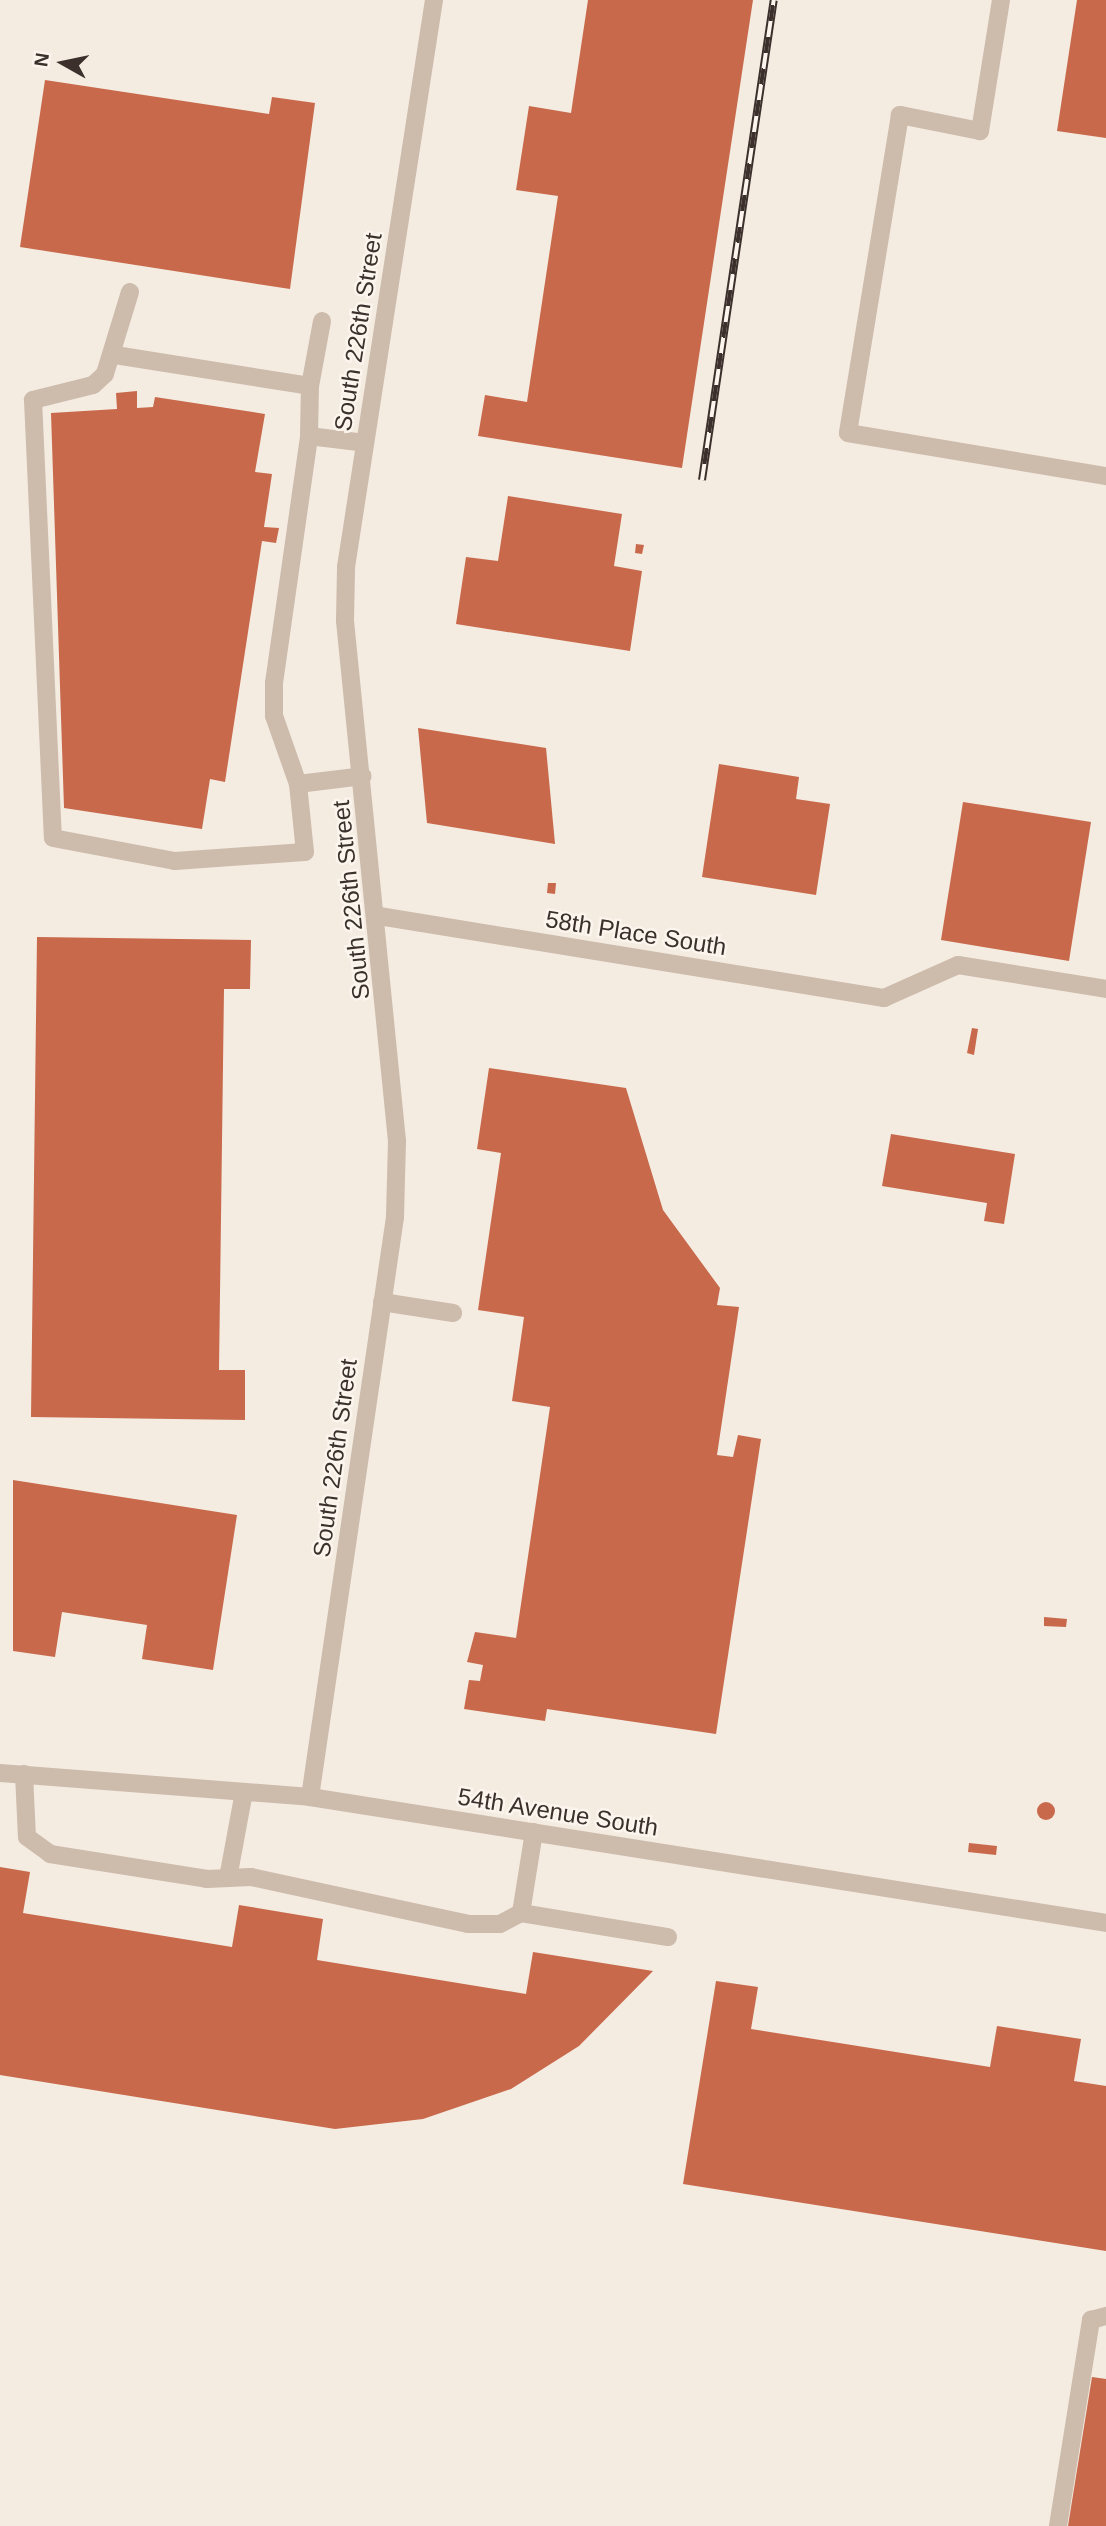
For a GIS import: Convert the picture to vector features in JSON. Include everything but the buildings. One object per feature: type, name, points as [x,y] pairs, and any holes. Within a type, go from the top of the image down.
[{"type":"street","name":"South 226th Street","points":[[310,1797],[395,1217],[397,1141],[380,916],[345,621],[346,567],[434,0]]},
{"type":"street","points":[[1001,0],[980,131],[900,115],[848,433],[1106,476]]},
{"type":"street","points":[[130,292],[115,355],[93,385],[33,401],[53,838],[175,861],[305,852],[298,784],[274,716],[274,683],[309,436],[310,386],[322,321]]},
{"type":"street","points":[[115,355],[310,386]]},
{"type":"street","points":[[309,436],[365,443]]},
{"type":"street","points":[[298,784],[363,775]]},
{"type":"street","name":"58th Place South","points":[[380,916],[884,998],[958,965],[1106,989]]},
{"type":"street","points":[[382,1302],[453,1313]]},
{"type":"street","name":"54th Avenue South","points":[[0,1773],[310,1797],[1106,1923]]},
{"type":"street","points":[[24,1774],[27,1837],[50,1854],[349,1894],[388,1910],[468,1924],[500,1924],[522,1913],[668,1937]]},
{"type":"street","points":[[228,1878],[244,1792]]},
{"type":"street","points":[[522,1913],[534,1832]]},
{"type":"street","points":[[1058,2526],[1091,2320],[1106,2316]]},
{"type":"railway","points":[[702,480],[774,0]]}]
